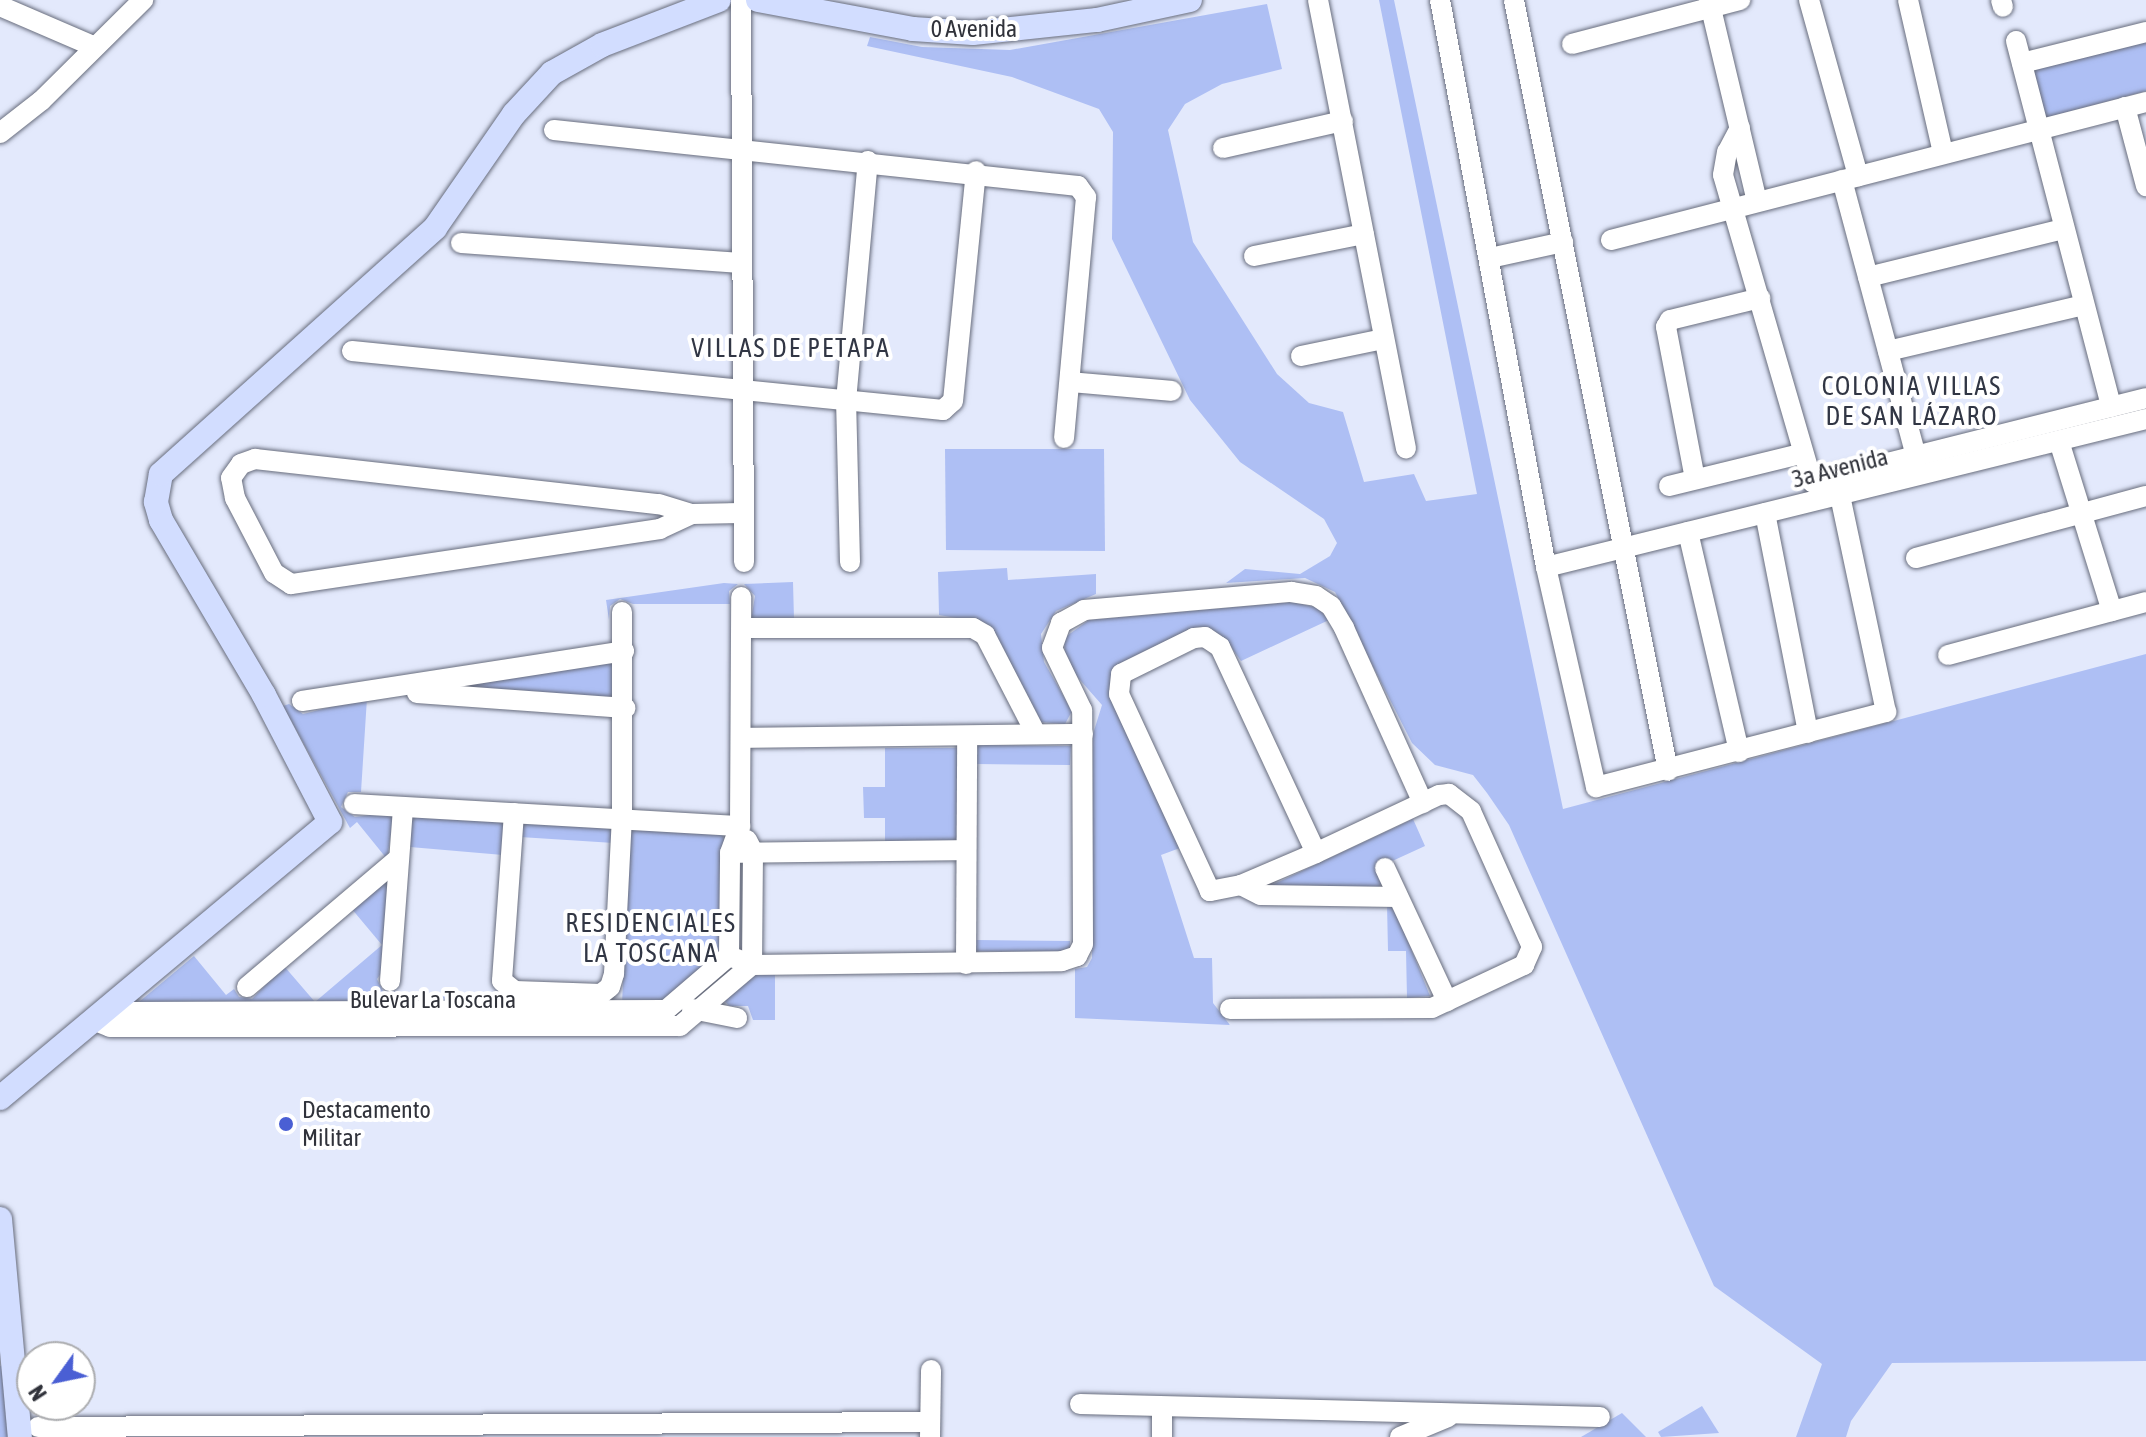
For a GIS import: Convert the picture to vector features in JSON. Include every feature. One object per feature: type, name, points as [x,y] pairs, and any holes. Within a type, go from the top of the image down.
[{"type":"main road","points":[[0,1098],[324,831],[331,820],[161,520],[156,502],[161,474],[435,228],[514,114],[552,73],[602,45],[719,0]]},
{"type":"main road","name":"0 Avenida","points":[[758,0],[913,29],[973,33],[1097,20],[1190,0]]},
{"type":"main road","points":[[0,1219],[29,1432]]},
{"type":"street","points":[[0,133],[143,0]]},
{"type":"street","points":[[741,0],[744,562]]},
{"type":"street","points":[[1318,0],[1406,448]]},
{"type":"street","points":[[1440,0],[1546,567],[1592,783],[1601,787],[1668,771],[1886,712],[1840,495]]},
{"type":"street","points":[[1514,0],[1668,771]]},
{"type":"street","points":[[1572,44],[1710,4],[1740,0]]},
{"type":"street","points":[[1809,0],[1850,178],[1868,277],[1916,456]]},
{"type":"street","points":[[1908,0],[1943,153]]},
{"type":"street","points":[[1710,4],[1757,201]]},
{"type":"street","points":[[0,6],[95,47]]},
{"type":"street","points":[[2022,63],[2146,32]]},
{"type":"street","points":[[2016,41],[2111,407]]},
{"type":"street","points":[[1611,240],[2146,102]]},
{"type":"street","points":[[2125,107],[2146,186]]},
{"type":"street","points":[[1223,148],[1343,121]]},
{"type":"street","points":[[1740,128],[1727,152],[1723,175],[1760,298],[1800,454],[1812,482],[2146,398]]},
{"type":"street","points":[[554,130],[976,171],[1074,184],[1084,193],[1064,438]]},
{"type":"street","points":[[850,562],[846,401],[868,161]]},
{"type":"street","points":[[352,351],[741,388],[937,411],[953,401],[976,171]]},
{"type":"street","points":[[1868,277],[2064,229]]},
{"type":"street","points":[[1254,256],[1364,234]]},
{"type":"street","points":[[1490,258],[1563,242]]},
{"type":"street","points":[[461,243],[741,263]]},
{"type":"street","points":[[1695,479],[1666,327],[1670,320],[1760,298]]},
{"type":"street","points":[[1888,351],[2084,305]]},
{"type":"street","points":[[1301,356],[1383,339]]},
{"type":"street","points":[[1070,382],[1172,391]]},
{"type":"street","name":"3a Avenida","points":[[1546,567],[2146,419]]},
{"type":"street","points":[[2059,441],[2112,611]]},
{"type":"street","points":[[1669,486],[1800,454]]},
{"type":"street","points":[[692,514],[660,529],[291,584],[274,573],[235,498],[231,478],[241,464],[255,459],[659,504],[692,514],[743,513]]},
{"type":"street","points":[[1916,558],[2146,496]]},
{"type":"street","points":[[1765,513],[1808,733]]},
{"type":"street","points":[[1688,532],[1739,752]]},
{"type":"street","points":[[741,597],[740,826],[730,853],[729,956],[752,965],[1065,961],[1081,951],[1082,705],[1053,654],[1058,628],[1072,614],[1091,609],[1309,593],[1337,613],[1423,803]]},
{"type":"street","points":[[1948,655],[2146,602]]},
{"type":"street","points":[[514,813],[502,974],[506,987],[515,991],[595,995],[610,987],[622,818],[625,708],[622,612]]},
{"type":"street","points":[[742,628],[973,628],[985,635],[1036,734]]},
{"type":"street","points":[[1230,1009],[1432,1008],[1524,965],[1532,947],[1467,804],[1444,794],[1316,853],[1241,885],[1210,891],[1117,690],[1125,670],[1194,638],[1211,639],[1229,658],[1316,853]]},
{"type":"street","points":[[302,701],[624,651]]},
{"type":"street","points":[[381,691],[625,708]]},
{"type":"street","points":[[742,738],[1083,734]]},
{"type":"street","points":[[966,964],[967,737]]},
{"type":"street","points":[[354,804],[740,826]]},
{"type":"street","points":[[390,981],[403,807]]},
{"type":"street","points":[[740,826],[753,852],[752,965]]},
{"type":"street","points":[[730,853],[965,850]]},
{"type":"street","points":[[247,987],[398,859]]},
{"type":"street","points":[[1385,868],[1447,1001]]},
{"type":"street","points":[[1241,885],[1261,895],[1398,897]]},
{"type":"street","name":"Bulevar La Toscana","points":[[101,1013],[666,1010],[729,956]]},
{"type":"street","name":"Bulevar La Toscana","points":[[101,1013],[110,1027],[680,1026],[752,965]]},
{"type":"street","points":[[681,997],[696,1013],[737,1018]]},
{"type":"street","points":[[29,1432],[930,1429],[931,1370]]},
{"type":"street","points":[[1080,1404],[1600,1417]]},
{"type":"street","points":[[1162,1407],[1162,1437]]},
{"type":"street","points":[[1400,1437],[1456,1414]]},
{"type":"shaded area","points":[[1379,0],[1394,0],[1563,809],[2146,654],[2146,1361],[1892,1363],[1851,1421],[1846,1437],[1796,1437],[1822,1364],[1714,1286],[1509,825],[1473,775],[1435,765],[1412,743],[1335,592],[1305,578],[1226,583],[1245,569],[1300,574],[1330,556],[1337,543],[1324,519],[1240,462],[1190,400],[1112,239],[1113,132],[1099,109],[1012,77],[867,46],[870,37],[922,47],[1010,50],[1267,4],[1282,69],[1222,84],[1185,104],[1168,130],[1193,242],[1277,374],[1309,403],[1343,412],[1364,482],[1414,474],[1426,501],[1477,494]]},
{"type":"shaded area","points":[[2146,40],[2146,91],[2045,118],[2032,69]]},
{"type":"shaded area","points":[[945,449],[1104,449],[1105,551],[946,550]]},
{"type":"shaded area","points":[[1007,568],[1008,580],[1096,574],[1096,594],[1056,611],[1041,634],[1044,662],[1072,711],[1065,724],[1040,722],[980,622],[939,615],[938,572]]},
{"type":"shaded area","points":[[793,582],[794,619],[751,620],[755,596],[744,584]]},
{"type":"shaded area","points":[[724,583],[738,584],[729,591],[730,604],[633,604],[620,599],[610,606],[609,620],[606,600]]},
{"type":"shaded area","points":[[1293,602],[1318,608],[1329,620],[1241,661],[1226,640],[1188,633],[1119,666],[1180,848],[1161,855],[1194,958],[1212,958],[1213,1003],[1230,1025],[1075,1018],[1075,969],[1087,967],[1092,958],[1093,734],[1102,705],[1066,664],[1064,638],[1089,620]]},
{"type":"shaded area","points":[[624,651],[625,708],[381,691]]},
{"type":"shaded area","points":[[367,698],[361,792],[348,792],[341,807],[355,817],[394,812],[387,859],[357,822],[350,828],[283,706],[289,704],[303,714]]},
{"type":"shaded area","points":[[976,745],[1071,746],[1070,765],[976,764]]},
{"type":"shaded area","points":[[885,748],[959,748],[959,842],[885,842],[885,818],[864,818],[863,787],[885,787]]},
{"type":"shaded area","points":[[412,813],[505,820],[503,855],[410,847]]},
{"type":"shaded area","points":[[521,819],[615,826],[614,843],[520,837]]},
{"type":"shaded area","points":[[1413,819],[1425,846],[1377,868],[1383,881],[1378,888],[1268,887]]},
{"type":"shaded area","points":[[630,827],[722,834],[725,841],[723,950],[659,1005],[139,1002],[194,956],[226,995],[234,989],[239,997],[252,999],[284,966],[315,1002],[382,945],[351,908],[392,875],[384,969],[377,979],[383,991],[622,1004]]},
{"type":"shaded area","points":[[1387,904],[1393,904],[1430,996],[1407,998],[1406,951],[1388,951]]},
{"type":"shaded area","points":[[976,940],[1070,941],[1070,952],[976,951]]},
{"type":"shaded area","points":[[758,970],[775,970],[775,1020],[753,1020],[748,1006],[729,1006],[724,1000]]},
{"type":"shaded area","points":[[0,1366],[6,1366],[10,1437],[0,1437]]},
{"type":"shaded area","points":[[1702,1406],[1719,1433],[1661,1437],[1658,1432]]},
{"type":"shaded area","points":[[1622,1413],[1646,1437],[1581,1437]]},
{"type":"place","name":"Destacamento Militar","points":[[286,1124]]},
{"type":"district","name":"VILLAS DE PETAPA","points":[[791,349]]},
{"type":"district","name":"COLONIA VILLAS DE SAN LÁZARO","points":[[1912,402]]},
{"type":"district","name":"RESIDENCIALES LA TOSCANA","points":[[651,939]]}]
